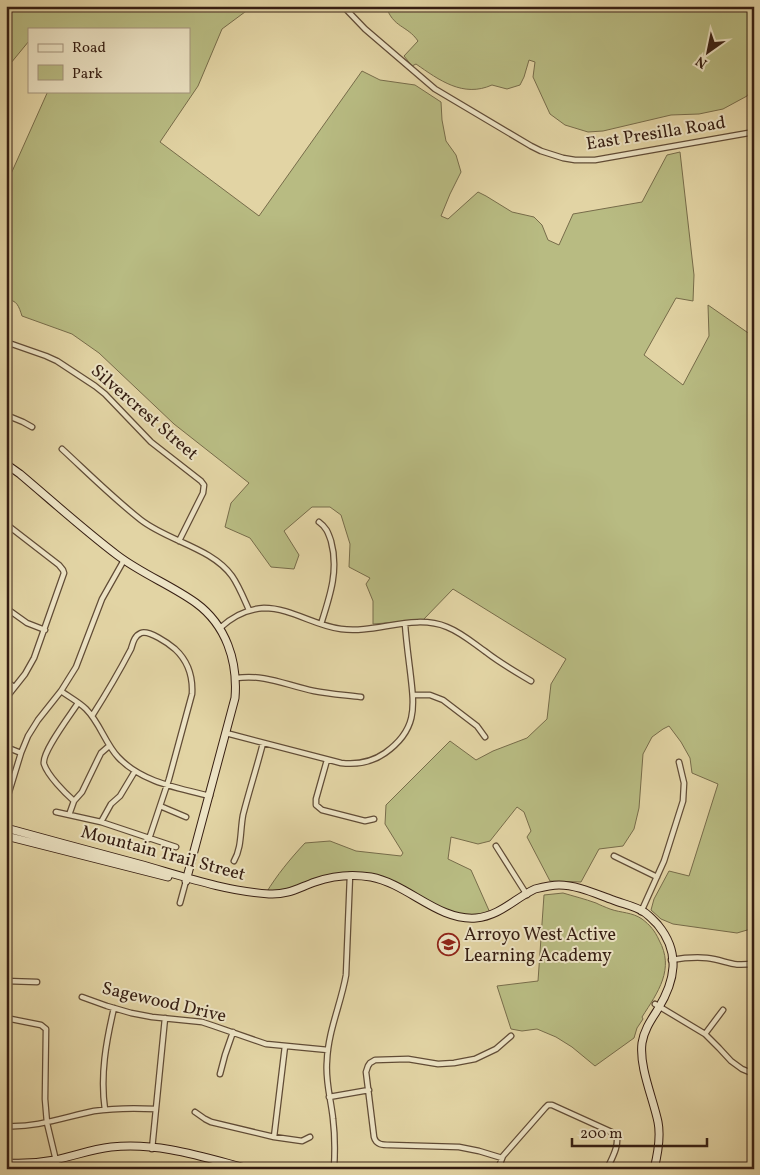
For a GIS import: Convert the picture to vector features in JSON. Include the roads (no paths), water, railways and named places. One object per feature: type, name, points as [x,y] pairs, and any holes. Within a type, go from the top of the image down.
[{"type":"street","name":"East Presilla Road","points":[[343,6],[365,29],[435,89],[531,146],[552,155],[575,160],[594,160],[754,132]]},
{"type":"street","name":"Silvercrest Street","points":[[6,342],[57,361],[95,386],[151,442],[201,480],[204,485],[203,493],[179,541]]},
{"type":"street","points":[[6,415],[32,427]]},
{"type":"street","points":[[62,448],[94,480],[141,520],[222,565],[236,583],[249,610]]},
{"type":"street","points":[[6,464],[124,560],[201,607],[220,628],[231,653],[235,665],[236,698],[180,903]]},
{"type":"street","points":[[318,522],[328,530],[334,562],[332,587],[321,624]]},
{"type":"street","points":[[6,524],[60,565],[63,570],[63,576],[39,648],[30,667],[6,698]]},
{"type":"street","points":[[6,802],[21,753],[32,728],[60,692],[76,667],[102,600],[124,560]]},
{"type":"street","points":[[6,608],[27,623],[45,630]]},
{"type":"street","points":[[220,628],[231,618],[249,610],[264,608],[288,612],[332,628],[349,630],[429,622],[458,632],[485,652],[531,681]]},
{"type":"street","points":[[226,733],[341,763],[360,763],[374,759],[392,748],[400,740],[412,717],[414,706],[405,624]]},
{"type":"street","points":[[92,716],[120,670],[137,636],[142,633],[148,633],[171,646],[182,656],[188,667],[192,694],[150,839]]},
{"type":"street","points":[[236,678],[261,677],[316,691],[361,697]]},
{"type":"street","points":[[6,682],[14,687]]},
{"type":"street","points":[[60,692],[87,709],[109,746],[134,771],[151,780],[210,796]]},
{"type":"street","points":[[413,695],[430,695],[443,700],[478,726],[485,737]]},
{"type":"street","points":[[74,801],[67,796],[55,781],[44,762],[50,746],[78,703]]},
{"type":"street","points":[[234,861],[239,852],[246,803],[263,743]]},
{"type":"street","points":[[69,815],[74,801],[82,792],[98,758],[109,746]]},
{"type":"street","points":[[6,748],[21,753]]},
{"type":"street","points":[[327,760],[316,799],[317,806],[322,810],[367,821],[374,819]]},
{"type":"street","points":[[642,912],[664,861],[684,796],[684,778],[679,762]]},
{"type":"street","points":[[101,822],[111,804],[120,796],[134,771]]},
{"type":"street","points":[[160,806],[186,817]]},
{"type":"street","points":[[56,812],[101,822],[176,847]]},
{"type":"street","name":"Mountain Trail Street","points":[[6,828],[238,893],[287,896],[328,881],[357,875],[382,879],[392,883],[444,912],[465,918],[475,918],[492,915],[543,887],[556,884],[569,886],[642,912],[656,923],[666,938],[674,969],[670,987],[641,1030],[638,1039],[638,1062],[655,1130],[650,1169]]},
{"type":"street","name":"Mountain Trail Street","points":[[6,836],[186,879]]},
{"type":"street","points":[[496,846],[527,895]]},
{"type":"street","points":[[614,856],[657,877]]},
{"type":"street","points":[[334,1169],[335,1137],[326,1074],[330,1034],[344,990],[346,975],[350,877]]},
{"type":"street","points":[[671,959],[708,958],[735,965],[753,963],[754,970]]},
{"type":"street","points":[[6,981],[37,982]]},
{"type":"street","name":"Sagewood Drive","points":[[82,997],[139,1015],[202,1022],[266,1044],[328,1050]]},
{"type":"street","points":[[657,1005],[705,1034],[731,1061],[742,1069],[754,1074]]},
{"type":"street","name":"Mountain Trail Street","points":[[654,1169],[659,1146],[659,1130],[641,1053],[645,1032],[657,1005]]},
{"type":"street","points":[[105,1110],[103,1088],[104,1060],[114,1008]]},
{"type":"street","points":[[705,1034],[723,1010]]},
{"type":"street","points":[[6,1018],[42,1025],[46,1030],[45,1099],[47,1123],[57,1164]]},
{"type":"street","points":[[152,1148],[165,1018]]},
{"type":"street","points":[[220,1074],[233,1032]]},
{"type":"street","points":[[502,1158],[479,1150],[466,1148],[381,1145],[375,1141],[374,1137],[367,1069],[370,1063],[375,1060],[408,1059],[438,1064],[475,1059],[491,1052],[511,1036]]},
{"type":"street","points":[[274,1137],[285,1046]]},
{"type":"street","points":[[329,1097],[369,1090]]},
{"type":"street","points":[[498,1169],[502,1158],[510,1147],[544,1108],[548,1105],[556,1105],[616,1134],[617,1146],[607,1169]]},
{"type":"street","points":[[6,1126],[47,1123],[74,1116],[122,1108],[156,1109]]},
{"type":"street","points":[[195,1112],[211,1122],[274,1137],[302,1141],[310,1137]]},
{"type":"street","points":[[152,1148],[234,1169]]},
{"type":"street","points":[[6,1167],[57,1164],[111,1150],[152,1148],[186,1152],[249,1169]]},
{"type":"street","points":[[6,1163],[57,1164]]},
{"type":"place","name":"Arroyo West Active Learning Academy","points":[[448,945]]}]
